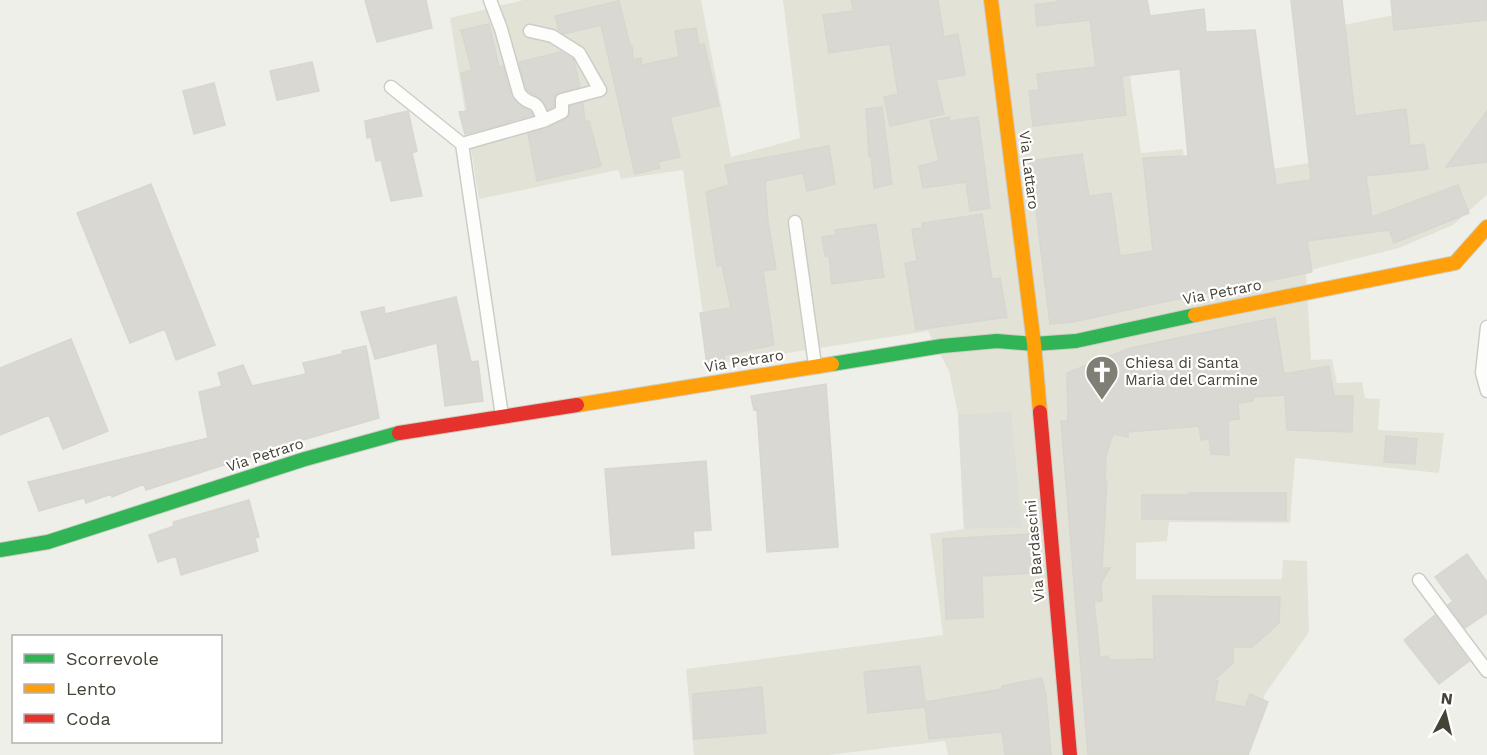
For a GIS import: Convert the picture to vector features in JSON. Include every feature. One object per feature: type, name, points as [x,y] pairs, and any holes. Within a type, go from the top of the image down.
[{"type":"street","name":"Via Lattaro","points":[[991,0],[1034,344]]},
{"type":"street","name":"Via Petraro","points":[[0,550],[48,542],[388,435],[942,346],[997,341],[1034,344],[1076,341],[1153,323],[1455,263],[1487,227]]},
{"type":"street","name":"Via Bardascini","points":[[1034,344],[1070,755]]},
{"type":"lane","points":[[490,0],[501,29],[519,93],[523,98],[536,103],[543,121]]},
{"type":"lane","points":[[462,144],[543,121],[562,112],[562,100],[600,90],[579,53],[552,36],[530,31]]},
{"type":"lane","points":[[392,87],[462,144],[502,417]]},
{"type":"lane","points":[[795,222],[815,366]]},
{"type":"lane","points":[[1487,327],[1482,373],[1487,391]]},
{"type":"lane","points":[[1419,580],[1487,671]]},
{"type":"shaded area","points":[[523,0],[701,0],[731,157],[800,138],[783,0],[1143,0],[1122,19],[1141,153],[1183,149],[1186,178],[1266,170],[1358,155],[1343,25],[1389,16],[1487,12],[1487,195],[1453,225],[1399,248],[1306,271],[1311,360],[1332,359],[1337,383],[1362,382],[1365,398],[1380,399],[1378,430],[1444,433],[1439,473],[1295,458],[1290,523],[1169,522],[1167,541],[1136,543],[1136,579],[1282,579],[1283,560],[1307,561],[1309,632],[1265,694],[1244,755],[948,755],[945,741],[828,755],[694,755],[686,669],[943,635],[930,534],[964,529],[958,414],[949,371],[928,331],[710,365],[683,170],[621,179],[618,170],[479,199],[450,18]]},
{"type":"shaded area","points":[[1011,411],[1022,527],[964,529],[958,414]]},
{"type":"building","points":[[365,0],[426,0],[432,28],[377,42]]},
{"type":"building","points":[[851,0],[938,0],[944,37],[958,34],[965,75],[936,80],[944,114],[890,126],[884,97],[898,94],[890,44],[829,53],[823,15],[854,11]]},
{"type":"building","points":[[1057,0],[1147,0],[1150,16],[1204,9],[1206,32],[1255,30],[1276,185],[1311,180],[1291,0],[1342,0],[1355,116],[1406,109],[1410,146],[1424,144],[1428,169],[1366,176],[1372,217],[1458,185],[1469,213],[1394,243],[1389,230],[1307,241],[1312,272],[1073,322],[1050,324],[1030,161],[1082,154],[1089,196],[1111,193],[1120,256],[1153,251],[1143,158],[1188,156],[1180,69],[1122,76],[1126,115],[1033,126],[1029,91],[1039,90],[1037,74],[1096,67],[1090,20],[1037,26],[1035,5],[1057,2]]},
{"type":"building","points":[[1391,0],[1487,0],[1487,20],[1394,30]]},
{"type":"building","points":[[619,1],[630,46],[632,46],[633,60],[641,58],[642,65],[679,57],[675,31],[696,28],[699,45],[704,44],[719,106],[670,117],[680,157],[658,162],[660,168],[635,174],[601,25],[564,34],[559,30],[555,16]]},
{"type":"building","points":[[489,24],[499,67],[503,66],[511,96],[533,115],[465,134],[459,112],[468,111],[461,73],[472,70],[461,30]]},
{"type":"building","points":[[561,52],[574,60],[580,87],[557,93],[554,97],[554,107],[548,110],[541,99],[526,89],[519,62]]},
{"type":"building","points":[[312,62],[319,91],[277,100],[270,71]]},
{"type":"building","points":[[214,83],[225,125],[194,134],[183,91]]},
{"type":"building","points":[[583,103],[585,122],[589,121],[601,166],[537,181],[528,134],[546,129],[566,119],[569,116],[570,106]]},
{"type":"building","points":[[882,107],[892,184],[874,188],[866,109]]},
{"type":"building","points":[[408,111],[417,151],[412,153],[422,196],[391,201],[381,160],[376,161],[371,137],[367,138],[365,121]]},
{"type":"building","points":[[1487,111],[1487,162],[1446,167]]},
{"type":"building","points":[[949,117],[950,121],[978,117],[990,208],[970,211],[966,182],[923,188],[919,166],[939,161],[930,121]]},
{"type":"building","points":[[829,146],[835,184],[807,191],[803,173],[765,181],[768,221],[776,269],[763,271],[774,345],[724,355],[725,362],[707,365],[700,313],[731,308],[722,265],[717,266],[706,192],[729,185],[725,165]]},
{"type":"building","points":[[151,184],[215,345],[176,360],[165,329],[130,343],[77,213]]},
{"type":"building","points":[[982,214],[992,279],[1000,278],[1007,317],[916,330],[905,263],[917,261],[912,229],[923,228],[922,223]]},
{"type":"building","points":[[876,224],[884,277],[832,284],[829,256],[825,256],[822,237],[836,235],[835,230]]},
{"type":"building","points":[[456,297],[471,362],[478,361],[483,401],[445,406],[437,343],[375,359],[361,312],[384,307],[385,314]]},
{"type":"building","points":[[1275,318],[1284,374],[1329,366],[1334,396],[1353,396],[1352,432],[1287,430],[1285,395],[1254,397],[1253,401],[1238,403],[1239,419],[1228,420],[1229,455],[1211,454],[1209,439],[1201,440],[1199,426],[1128,432],[1128,437],[1113,434],[1106,456],[1105,481],[1107,481],[1102,568],[1110,568],[1101,583],[1102,601],[1094,602],[1100,657],[1108,656],[1109,660],[1154,659],[1153,596],[1280,597],[1279,623],[1252,647],[1233,647],[1233,663],[1214,680],[1218,681],[1214,701],[1245,707],[1250,694],[1268,702],[1248,755],[1088,755],[1061,421],[1068,421],[1067,373],[1130,348]]},
{"type":"building","points":[[71,339],[108,431],[63,449],[49,415],[0,435],[0,368]]},
{"type":"building","points":[[366,346],[379,418],[146,490],[144,484],[112,497],[111,494],[86,503],[84,498],[39,511],[28,482],[208,438],[199,392],[222,386],[218,373],[243,365],[252,386],[306,374],[303,363]]},
{"type":"building","points":[[826,384],[838,547],[767,552],[757,409],[754,410],[751,396]]},
{"type":"building","points":[[1386,436],[1417,439],[1415,464],[1384,462]]},
{"type":"building","points":[[706,461],[711,530],[693,531],[694,548],[612,555],[605,469]]},
{"type":"building","points":[[1189,493],[1286,493],[1286,520],[1142,519],[1142,495],[1189,495]]},
{"type":"building","points":[[249,500],[259,537],[255,538],[258,551],[181,575],[176,556],[158,562],[149,535],[174,526],[173,522]]},
{"type":"building","points":[[1032,534],[1035,573],[982,576],[983,617],[946,619],[943,539]]},
{"type":"building","points":[[1467,554],[1487,582],[1487,613],[1465,628],[1448,605],[1453,601],[1435,577]]},
{"type":"building","points":[[1435,615],[1469,661],[1439,684],[1404,640]]},
{"type":"building","points":[[920,666],[925,702],[1002,689],[1002,686],[1042,678],[1046,696],[1051,755],[1005,755],[1002,732],[929,739],[925,707],[868,713],[864,672]]},
{"type":"building","points":[[762,687],[766,733],[694,739],[693,694]]},
{"type":"traffic: fast","points":[[832,364],[942,346],[997,341],[1034,344],[1076,341],[1195,315]]},
{"type":"traffic: fast","points":[[0,550],[48,542],[305,459],[399,433]]},
{"type":"traffic: slow","points":[[991,0],[1034,344],[1040,412]]},
{"type":"traffic: slow","points":[[1195,315],[1455,263],[1487,227]]},
{"type":"traffic: slow","points":[[577,405],[832,364]]},
{"type":"traffic: jam","points":[[399,433],[577,405]]},
{"type":"traffic: jam","points":[[1040,412],[1070,755]]},
{"type":"place","name":"Chiesa di Santa Maria del Carmine","points":[[1102,401]]}]
